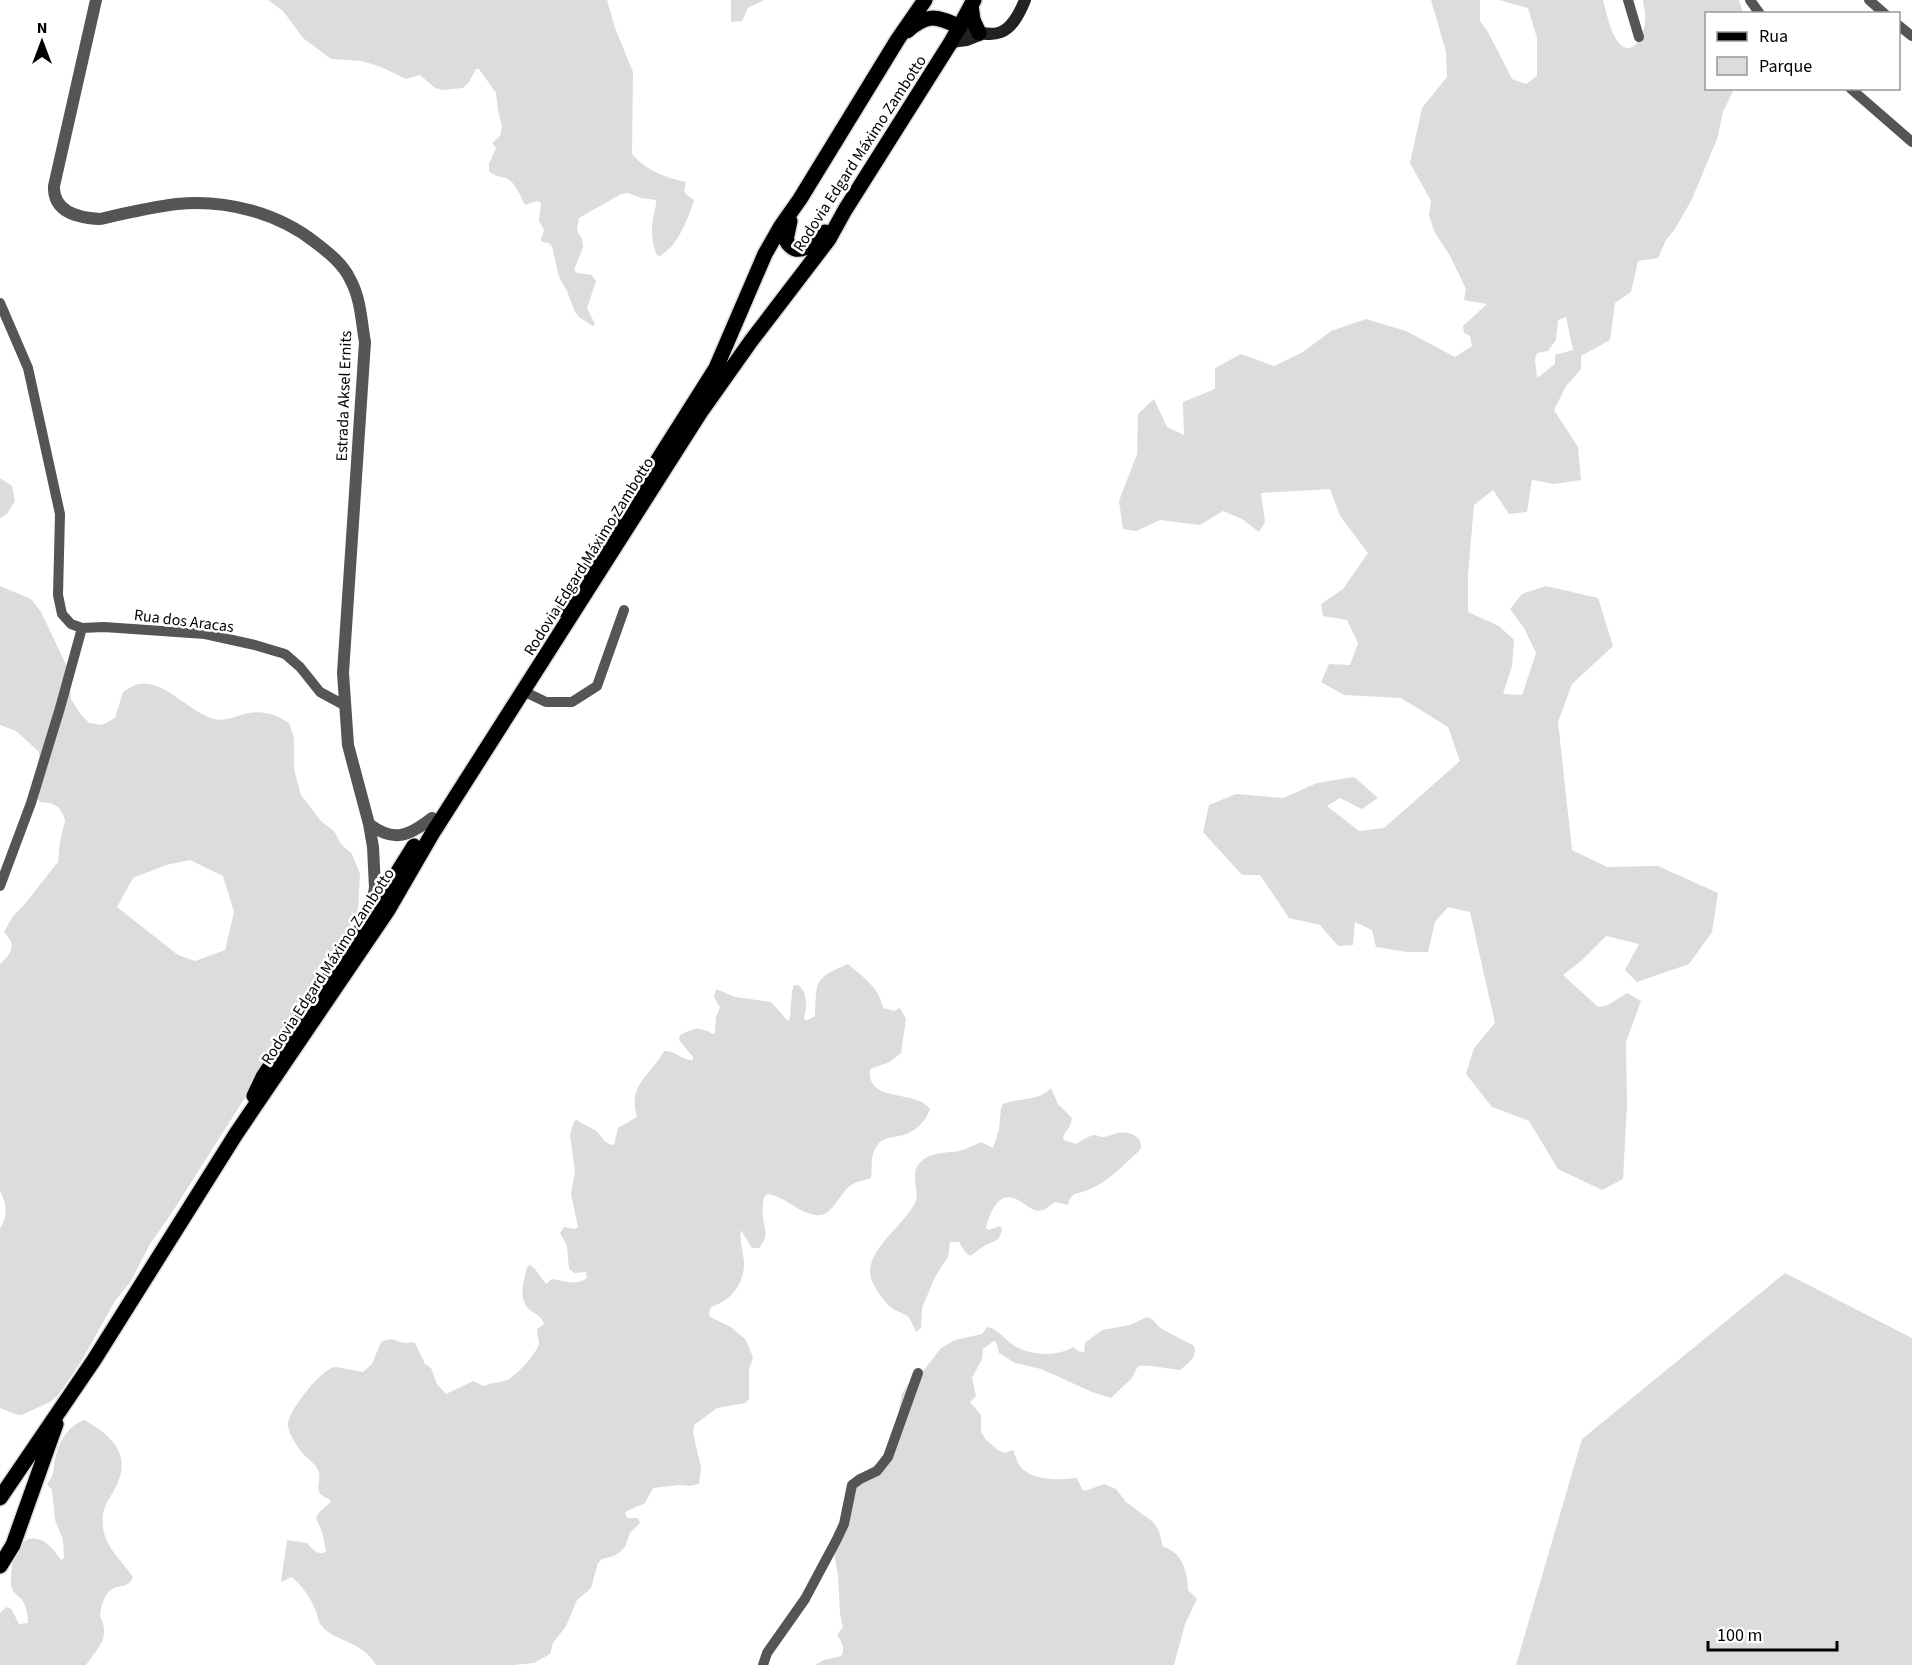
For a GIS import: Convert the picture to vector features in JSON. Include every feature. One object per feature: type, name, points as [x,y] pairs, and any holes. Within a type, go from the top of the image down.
[{"type":"main road","name":"Rodovia Edgard Máximo Zambotto","points":[[236,1134],[263,1077],[369,918],[716,368],[765,254],[898,39],[925,0]]},
{"type":"main road","points":[[898,39],[918,22],[930,17],[946,20],[980,34],[994,35],[1009,28],[1020,14],[1025,0]]},
{"type":"main road","name":"Rodovia Edgard Máximo Zambotto","points":[[0,1498],[94,1360],[236,1134],[388,910],[432,834],[700,413],[751,341],[829,239],[951,42],[973,2]]},
{"type":"main road","points":[[973,2],[973,20],[980,34]]},
{"type":"main road","points":[[951,42],[980,34]]},
{"type":"main road","points":[[800,199],[786,234],[788,246],[794,249],[809,246],[823,235],[845,210]]},
{"type":"main road","points":[[0,1566],[16,1536],[35,1488],[63,1404]]},
{"type":"street","name":"Estrada Aksel Ernits","points":[[96,0],[54,186],[55,198],[59,205],[65,211],[100,219],[180,204],[214,204],[248,210],[278,219],[305,234],[326,250],[350,279],[356,294],[364,342],[343,674],[348,745],[369,824],[375,866],[375,888],[369,918]]},
{"type":"street","points":[[1628,0],[1639,37]]},
{"type":"street","points":[[1869,0],[1883,12]]},
{"type":"street","points":[[1900,26],[1912,36]]},
{"type":"street","points":[[1852,90],[1912,142]]},
{"type":"street","points":[[0,303],[28,368],[60,514],[58,595],[62,614],[76,626],[60,708],[31,803],[0,886]]},
{"type":"street","points":[[523,691],[546,702],[572,702],[597,686],[624,610]]},
{"type":"street","name":"Rua dos Aracas","points":[[76,626],[205,634],[255,645],[285,654],[300,667],[320,692],[344,705]]},
{"type":"street","points":[[369,824],[388,835],[398,835],[415,831],[432,818]]},
{"type":"street","points":[[763,1665],[767,1653],[805,1599],[837,1539],[844,1524],[852,1485],[877,1471],[888,1457],[918,1373]]},
{"type":"green space","points":[[268,0],[607,0],[615,28],[633,72],[632,154],[656,173],[686,182],[684,191],[694,200],[681,233],[667,251],[660,256],[657,255],[652,233],[656,200],[628,193],[621,194],[579,218],[577,230],[583,247],[574,270],[577,273],[592,275],[596,281],[587,308],[595,324],[593,326],[575,312],[559,277],[552,246],[541,240],[544,230],[539,221],[541,203],[537,201],[525,205],[511,181],[489,171],[489,164],[496,148],[492,143],[500,136],[502,126],[496,93],[479,69],[476,69],[463,88],[442,90],[435,88],[420,75],[406,79],[362,61],[331,59],[303,38],[283,11]]},
{"type":"green space","points":[[731,0],[764,0],[748,8],[742,21],[731,22]]},
{"type":"green space","points":[[1431,0],[1480,0],[1480,21],[1512,79],[1526,84],[1537,76],[1537,38],[1528,8],[1499,0],[1603,0],[1614,35],[1625,48],[1637,43],[1644,28],[1643,0],[1739,0],[1743,12],[1705,12],[1705,90],[1734,90],[1723,112],[1717,139],[1692,199],[1666,240],[1658,258],[1638,261],[1631,292],[1615,303],[1610,340],[1581,356],[1581,369],[1566,386],[1554,410],[1578,447],[1581,480],[1554,484],[1532,480],[1527,512],[1509,514],[1493,490],[1474,505],[1468,575],[1468,612],[1499,626],[1514,640],[1512,666],[1503,694],[1522,695],[1536,653],[1524,628],[1510,609],[1522,594],[1546,586],[1598,598],[1613,646],[1572,684],[1558,722],[1572,850],[1607,867],[1658,866],[1718,893],[1712,932],[1689,964],[1637,982],[1625,970],[1639,944],[1606,936],[1563,975],[1598,1007],[1608,1005],[1627,993],[1641,1001],[1626,1042],[1627,1105],[1623,1179],[1602,1190],[1558,1169],[1529,1121],[1492,1107],[1466,1074],[1474,1048],[1495,1023],[1470,912],[1448,907],[1435,922],[1428,952],[1407,952],[1376,947],[1372,930],[1355,922],[1353,945],[1338,946],[1320,925],[1289,918],[1260,875],[1242,875],[1203,832],[1209,805],[1236,794],[1283,798],[1317,783],[1354,777],[1378,798],[1362,809],[1340,798],[1327,806],[1359,831],[1384,828],[1460,761],[1448,727],[1401,698],[1344,695],[1321,682],[1329,664],[1350,665],[1358,643],[1347,620],[1323,616],[1321,604],[1343,589],[1368,553],[1340,516],[1330,489],[1261,493],[1265,522],[1259,532],[1242,519],[1223,511],[1200,525],[1160,520],[1136,531],[1123,529],[1119,501],[1137,454],[1138,414],[1154,399],[1167,427],[1184,435],[1183,402],[1215,389],[1215,368],[1241,354],[1274,366],[1303,352],[1331,331],[1366,319],[1406,331],[1455,357],[1472,346],[1470,336],[1464,333],[1463,326],[1487,304],[1464,300],[1466,289],[1450,256],[1434,231],[1429,215],[1431,201],[1410,163],[1422,108],[1447,77],[1446,52]],"holes":[[[1566,317],[1573,350],[1555,355],[1555,364],[1537,378],[1535,359],[1537,353],[1548,351],[1556,340],[1558,320]]]},
{"type":"green space","points":[[0,478],[12,486],[15,501],[7,514],[0,518]]},
{"type":"green space","points":[[0,586],[31,599],[41,612],[69,671],[71,699],[89,723],[102,725],[115,718],[123,692],[135,685],[145,684],[165,690],[195,710],[214,719],[260,712],[272,714],[289,723],[294,738],[294,769],[301,795],[321,821],[334,831],[341,844],[352,854],[360,874],[358,910],[339,949],[305,1007],[150,1244],[131,1281],[115,1301],[82,1360],[59,1394],[50,1402],[22,1415],[0,1408],[0,1229],[6,1210],[0,1191],[0,964],[11,949],[11,941],[4,932],[13,916],[58,862],[65,821],[58,807],[38,800],[41,773],[39,752],[16,731],[0,725]],"holes":[[[190,860],[223,876],[234,912],[225,950],[195,961],[178,955],[117,907],[133,878],[166,865]]]},
{"type":"green space","points":[[848,964],[878,994],[883,1008],[894,1011],[900,1008],[906,1019],[901,1053],[890,1062],[870,1069],[871,1080],[884,1092],[915,1099],[930,1109],[914,1130],[880,1142],[873,1154],[871,1178],[848,1187],[827,1212],[822,1215],[808,1213],[781,1198],[768,1194],[764,1197],[763,1206],[766,1233],[759,1248],[752,1248],[741,1230],[744,1264],[742,1279],[735,1291],[724,1301],[711,1307],[709,1313],[710,1317],[731,1327],[746,1340],[753,1357],[749,1370],[749,1399],[745,1403],[717,1408],[694,1425],[693,1433],[701,1467],[699,1484],[653,1488],[645,1503],[625,1512],[627,1518],[638,1518],[640,1523],[630,1533],[625,1547],[620,1552],[598,1563],[591,1588],[577,1600],[566,1626],[553,1643],[550,1654],[534,1663],[376,1665],[356,1646],[326,1630],[320,1624],[309,1597],[299,1584],[291,1577],[281,1582],[287,1540],[307,1543],[318,1553],[326,1551],[316,1518],[331,1501],[320,1493],[317,1468],[299,1449],[288,1427],[292,1412],[306,1392],[329,1369],[335,1367],[363,1372],[372,1364],[381,1342],[389,1339],[415,1343],[425,1364],[431,1368],[437,1384],[446,1394],[473,1381],[484,1386],[511,1378],[534,1353],[539,1344],[537,1329],[544,1324],[540,1317],[526,1306],[524,1300],[522,1289],[527,1267],[530,1265],[535,1269],[546,1284],[552,1279],[575,1282],[587,1278],[586,1272],[575,1273],[569,1269],[567,1246],[560,1233],[564,1227],[575,1229],[578,1227],[571,1194],[575,1172],[570,1135],[574,1121],[577,1120],[598,1132],[605,1141],[614,1145],[618,1128],[637,1117],[635,1097],[638,1088],[664,1051],[693,1060],[679,1040],[680,1035],[696,1029],[715,1033],[716,1017],[720,1008],[714,997],[716,989],[735,997],[771,1002],[788,1021],[792,991],[794,985],[798,985],[805,996],[804,1018],[806,1021],[815,1016],[819,982],[828,973]]},
{"type":"green space","points":[[1051,1088],[1058,1104],[1072,1118],[1063,1136],[1064,1140],[1076,1144],[1094,1135],[1107,1137],[1127,1133],[1138,1138],[1141,1145],[1140,1150],[1102,1183],[1074,1194],[1068,1205],[1055,1202],[1039,1211],[1009,1197],[999,1201],[992,1211],[986,1228],[989,1230],[1000,1226],[1002,1229],[1000,1236],[996,1241],[970,1256],[959,1242],[950,1242],[948,1257],[935,1277],[922,1308],[921,1328],[916,1332],[909,1317],[892,1308],[882,1297],[872,1281],[870,1271],[877,1251],[914,1205],[917,1194],[915,1176],[918,1165],[932,1155],[959,1151],[981,1142],[993,1148],[999,1130],[1003,1104],[1041,1095]]},
{"type":"green space","points":[[1785,1273],[1912,1338],[1912,1665],[1516,1665],[1582,1439]]},
{"type":"green space","points":[[1147,1317],[1160,1328],[1194,1346],[1195,1354],[1180,1370],[1138,1366],[1132,1378],[1111,1398],[1041,1369],[1015,1363],[999,1353],[994,1341],[983,1349],[982,1359],[972,1378],[976,1396],[970,1402],[981,1415],[981,1432],[986,1440],[1004,1453],[1013,1450],[1018,1463],[1029,1474],[1045,1478],[1077,1478],[1085,1491],[1104,1484],[1116,1489],[1126,1502],[1153,1522],[1159,1531],[1163,1547],[1175,1553],[1183,1564],[1188,1590],[1197,1599],[1185,1624],[1174,1665],[815,1665],[841,1656],[843,1651],[837,1635],[843,1627],[833,1547],[860,1475],[883,1459],[900,1429],[899,1408],[902,1394],[907,1385],[924,1370],[941,1348],[955,1340],[982,1334],[987,1327],[998,1332],[1013,1345],[1027,1351],[1051,1354],[1073,1347],[1084,1352],[1085,1343],[1102,1330],[1130,1325]]},
{"type":"green space","points":[[84,1420],[102,1431],[120,1454],[121,1473],[104,1508],[103,1527],[110,1547],[133,1577],[124,1586],[109,1591],[105,1597],[100,1616],[104,1636],[86,1665],[0,1665],[0,1613],[8,1607],[19,1624],[28,1623],[25,1605],[11,1585],[13,1562],[19,1547],[30,1539],[37,1539],[48,1544],[61,1560],[64,1558],[63,1540],[55,1520],[52,1490],[47,1484],[52,1476],[59,1447],[64,1437],[74,1425]]}]
